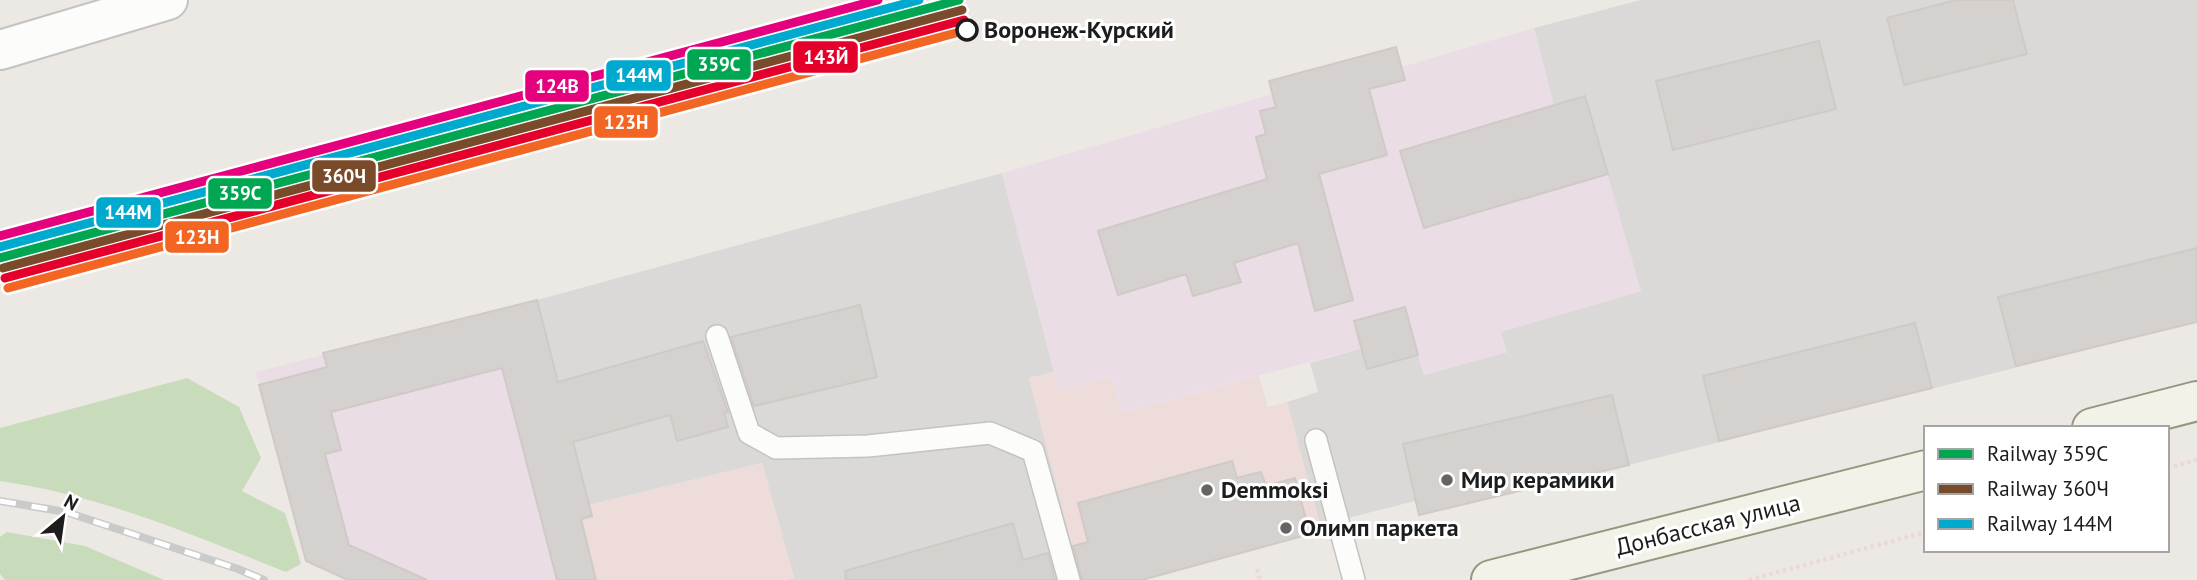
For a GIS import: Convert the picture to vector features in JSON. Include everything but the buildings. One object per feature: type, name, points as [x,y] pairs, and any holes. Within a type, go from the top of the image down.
[{"type":"street","points":[[0,50],[168,0]]},
{"type":"street","points":[[2100,426],[2197,401]]},
{"type":"street","name":"Донбасская улица","points":[[1491,580],[1924,471]]},
{"type":"lane","points":[[717,336],[749,433],[776,448],[868,446],[990,433],[1032,451],[1069,580]]},
{"type":"lane","points":[[1316,440],[1354,580]]},
{"type":"path","points":[[2169,467],[2197,460]]},
{"type":"path","points":[[1749,580],[1924,534]]},
{"type":"path","points":[[1258,569],[1260,580]]},
{"type":"shaded area","points":[[1641,0],[2197,0],[2197,322],[1419,515],[1415,501],[1320,525],[1287,402],[1318,392],[1310,363],[1362,348],[1418,355],[1424,375],[1507,352],[1500,332],[1641,291],[1554,106],[1534,28]]},
{"type":"shaded area","points":[[1534,28],[1554,106],[1585,96],[1641,291],[1501,332],[1507,352],[1424,375],[1418,355],[1367,369],[1361,348],[1121,413],[1111,377],[1059,391],[1002,173],[1272,94],[1269,81],[1396,47],[1402,67]]},
{"type":"shaded area","points":[[1002,173],[1054,372],[1029,378],[1081,580],[785,580],[794,578],[762,463],[589,505],[537,300]]},
{"type":"shaded area","points":[[537,300],[592,516],[581,519],[596,580],[348,580],[306,561],[256,372]]},
{"type":"shaded area","points":[[1054,372],[1059,390],[1111,377],[1121,413],[1259,376],[1268,407],[1287,402],[1320,525],[1309,528],[1310,534],[1142,580],[1081,580],[1029,378]]},
{"type":"shaded area","points":[[762,463],[794,578],[596,580],[581,519],[589,505]]},
{"type":"green space","points":[[187,378],[239,407],[261,458],[242,491],[285,513],[301,564],[286,572],[110,506],[37,487],[0,481],[0,428]]},
{"type":"green space","points":[[7,532],[85,546],[164,580],[5,580],[0,574],[0,537]]},
{"type":"railway","points":[[0,501],[66,512],[264,580]]},
{"type":"rail line","name":"144М","points":[[0,247],[919,0]]},
{"type":"rail line","name":"359С","points":[[0,258],[959,0]]},
{"type":"rail line","name":"360Ч","points":[[3,268],[962,10]]},
{"type":"transit line","name":"124В","points":[[0,236],[878,0]]},
{"type":"transit line","name":"143Й","points":[[5,278],[964,20]]},
{"type":"transit line","name":"123Н","points":[[8,288],[967,30]]},
{"type":"place","name":"Воронеж-Курский","points":[[967,30]]},
{"type":"place","name":"Мир керамики","points":[[1447,480]]},
{"type":"place","name":"Demmoksi","points":[[1207,490]]},
{"type":"place","name":"Олимп паркета","points":[[1286,528]]}]
